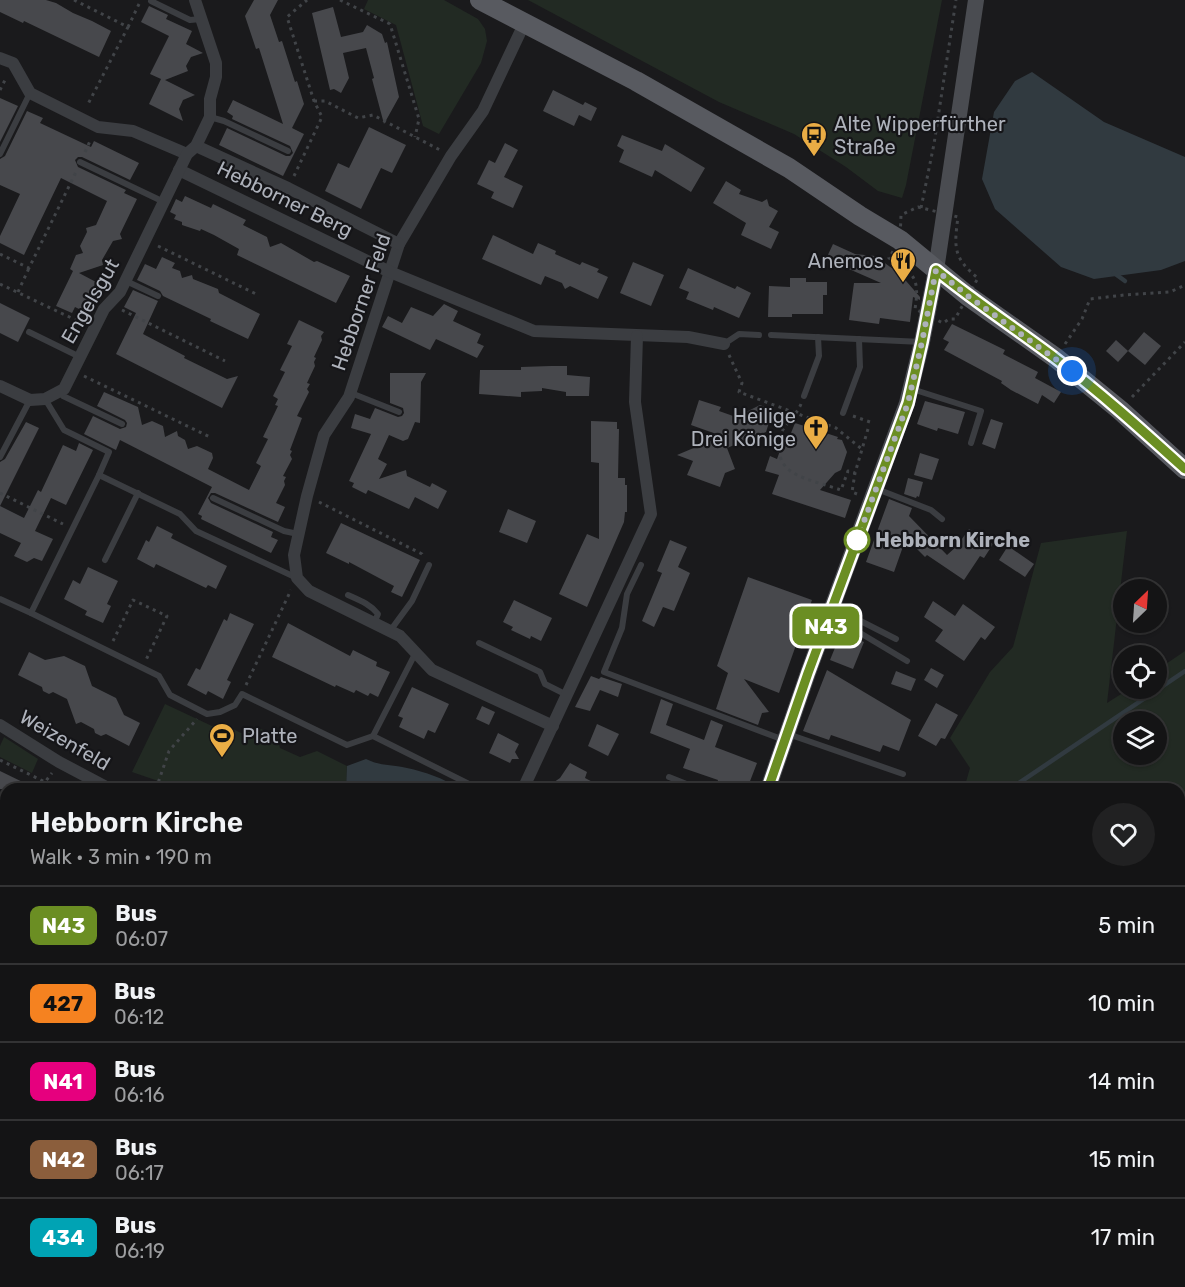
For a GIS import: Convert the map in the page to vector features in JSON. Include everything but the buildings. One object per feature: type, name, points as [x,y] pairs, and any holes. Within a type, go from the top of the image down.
[{"type":"main road","points":[[480,0],[525,22],[789,168],[900,240],[968,296],[1056,358],[1120,410],[1185,469]]},
{"type":"main road","points":[[770,783],[911,388],[936,270],[976,0]]},
{"type":"street","points":[[179,170],[210,117],[210,99],[216,77],[216,63],[195,0]]},
{"type":"street","name":"Hebborner Feld","points":[[297,578],[294,555],[306,496],[324,435],[351,393],[399,244],[451,156],[483,111],[525,22]]},
{"type":"street","points":[[0,58],[13,63],[30,93]]},
{"type":"street","name":"Hebborner Berg","points":[[30,93],[98,127],[133,131],[192,150],[288,188],[399,244]]},
{"type":"street","name":"Hebborner Berg","points":[[179,170],[390,272],[534,331],[688,337],[724,344]]},
{"type":"street","name":"Engelsgut","points":[[0,386],[30,400],[45,399],[63,389],[94,328],[109,304],[120,292],[179,170]]},
{"type":"street","points":[[526,783],[651,514],[634,402],[637,336]]},
{"type":"street","points":[[297,578],[309,591],[400,636],[432,670],[553,726]]},
{"type":"street","name":"Weizenfeld","points":[[0,725],[59,762],[99,783]]},
{"type":"lane","points":[[151,1],[190,20],[201,19]]},
{"type":"lane","points":[[0,154],[30,93]]},
{"type":"lane","points":[[210,117],[224,121],[288,151]]},
{"type":"lane","points":[[80,162],[164,202]]},
{"type":"lane","points":[[125,281],[158,296]]},
{"type":"lane","points":[[29,332],[80,357]]},
{"type":"lane","points":[[724,344],[739,334],[759,335]]},
{"type":"lane","points":[[771,335],[922,342]]},
{"type":"lane","points":[[804,396],[819,356],[818,337]]},
{"type":"lane","points":[[843,412],[860,367],[859,339]]},
{"type":"lane","points":[[911,388],[981,411],[971,443]]},
{"type":"lane","points":[[60,391],[63,396],[122,424]]},
{"type":"lane","points":[[351,393],[399,412]]},
{"type":"lane","points":[[31,614],[74,529],[109,452],[64,430],[45,399]]},
{"type":"lane","points":[[0,457],[30,400]]},
{"type":"lane","points":[[99,475],[180,514],[196,531],[297,578]]},
{"type":"lane","points":[[877,488],[931,510],[942,519]]},
{"type":"lane","points":[[105,561],[138,493]]},
{"type":"lane","points":[[213,498],[284,531],[298,534]]},
{"type":"lane","points":[[390,632],[412,601],[429,565]]},
{"type":"lane","points":[[641,565],[627,594],[622,628],[604,672],[786,737],[903,774]]},
{"type":"lane","points":[[348,595],[374,609],[378,614],[374,623]]},
{"type":"lane","points":[[0,599],[159,676],[170,695],[207,714],[220,712],[235,705],[242,694],[347,746],[373,736],[416,652]]},
{"type":"lane","points":[[831,611],[896,639]]},
{"type":"lane","points":[[831,611],[906,661]]},
{"type":"lane","points":[[479,644],[540,672],[545,684],[568,695]]},
{"type":"lane","points":[[373,736],[467,783]]},
{"type":"lane","points":[[669,777],[684,783]]},
{"type":"path","points":[[74,0],[128,27]]},
{"type":"path","points":[[81,119],[141,0]]},
{"type":"path","points":[[288,188],[322,117],[314,101],[287,17],[307,0]]},
{"type":"path","points":[[340,0],[390,24],[419,119],[415,137]]},
{"type":"path","points":[[921,208],[934,144],[957,0]]},
{"type":"path","points":[[314,101],[325,101],[358,118],[373,115],[451,156]]},
{"type":"path","points":[[18,292],[98,127]]},
{"type":"path","points":[[145,240],[256,294]]},
{"type":"path","points":[[0,254],[29,268]]},
{"type":"path","points":[[0,284],[94,328]]},
{"type":"path","points":[[1056,358],[1082,319],[1090,299],[1170,292],[1185,285]]},
{"type":"path","points":[[109,304],[225,361]]},
{"type":"path","points":[[1120,410],[1185,342]]},
{"type":"path","points":[[724,344],[742,383],[739,392],[836,428],[863,450]]},
{"type":"path","points":[[74,370],[212,438]]},
{"type":"path","points":[[804,396],[797,413],[781,433],[778,444],[778,452],[790,472],[841,490],[848,471],[855,473]]},
{"type":"path","points":[[843,412],[870,423]]},
{"type":"path","points":[[852,492],[868,429]]},
{"type":"path","points":[[0,493],[74,529]]},
{"type":"path","points":[[306,496],[422,554],[429,565]]},
{"type":"path","points":[[242,694],[297,578]]},
{"type":"path","points":[[108,651],[133,600],[167,616],[142,668]]},
{"type":"path","points":[[158,783],[169,751],[200,716],[207,714]]},
{"type":"path","points":[[0,760],[45,782],[59,762]]},
{"type":"shaded area","points":[[368,0],[444,0],[478,19],[485,29],[487,41],[481,63],[439,134],[423,126],[396,25],[364,9]]},
{"type":"shaded area","points":[[528,0],[942,0],[902,198],[878,191],[846,167],[794,134],[719,102]]},
{"type":"shaded area","points":[[1032,72],[1104,122],[1185,157],[1185,261],[1161,270],[1094,279],[1061,267],[995,209],[982,179],[994,112],[1015,81]]},
{"type":"shaded area","points":[[1127,531],[1121,579],[1113,579],[1113,633],[1115,633],[1107,703],[1113,699],[1167,699],[1167,663],[1185,651],[1185,783],[966,783],[970,768],[950,738],[990,672],[1013,647],[1041,543]]},
{"type":"shaded area","points":[[165,704],[212,726],[221,723],[241,733],[257,727],[277,737],[280,748],[300,757],[317,751],[347,766],[346,783],[164,783],[132,772]]},
{"type":"shaded area","points":[[4,737],[38,759],[32,773],[0,757],[0,746]]},
{"type":"shaded area","points":[[366,759],[427,774],[449,783],[346,783],[347,766]]},
{"type":"waterway","points":[[1114,273],[1125,281]]},
{"type":"waterway","points":[[1019,783],[1185,671]]},
{"type":"bus line","name":"N43","points":[[770,783],[808,673],[908,403],[936,270],[968,296],[1056,358],[1120,410],[1185,469]]},
{"type":"place","name":"Alte Wipperfürther Straße","points":[[814,158]]},
{"type":"place","name":"Anemos","points":[[903,284]]},
{"type":"place","name":"Heilige Drei Könige","points":[[816,451]]},
{"type":"place","name":"Hebborn Kirche","points":[[857,540]]},
{"type":"place","name":"Platte","points":[[222,759]]},
{"type":"route","points":[[857,540],[908,403],[936,270],[1072,371]]}]
